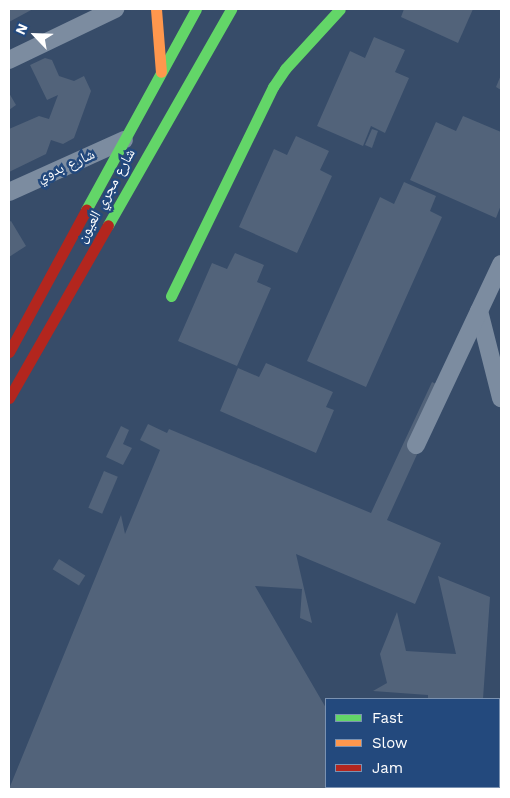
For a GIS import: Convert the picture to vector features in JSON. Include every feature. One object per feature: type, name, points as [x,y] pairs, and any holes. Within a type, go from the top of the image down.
[{"type":"main road","points":[[156,9],[160,72]]},
{"type":"main road","name":"شارع مجري العيون","points":[[9,352],[196,9]]},
{"type":"main road","name":"شارع مجري العيون","points":[[9,398],[231,9]]},
{"type":"main road","points":[[171,296],[273,87],[284,69],[340,9]]},
{"type":"street","points":[[9,60],[115,9]]},
{"type":"street","name":"شارع بدوي","points":[[9,192],[124,140]]},
{"type":"street","points":[[416,445],[501,264]]},
{"type":"street","points":[[479,311],[501,398]]},
{"type":"building","points":[[9,9],[33,9],[9,22]]},
{"type":"building","points":[[404,9],[473,9],[458,43],[401,17]]},
{"type":"building","points":[[374,37],[405,50],[395,72],[409,78],[385,133],[371,126],[363,146],[317,126],[350,51],[365,58]]},
{"type":"building","points":[[45,58],[52,60],[59,76],[74,81],[84,76],[91,91],[74,138],[63,144],[51,140],[46,154],[9,172],[9,129],[39,116],[49,119],[58,95],[47,100],[30,65]]},
{"type":"building","points":[[501,75],[501,90],[496,87]]},
{"type":"building","points":[[9,93],[16,105],[9,110]]},
{"type":"building","points":[[463,116],[501,132],[501,205],[496,218],[410,180],[436,122],[456,131]]},
{"type":"building","points":[[372,129],[378,131],[372,148],[365,145]]},
{"type":"building","points":[[296,136],[329,151],[320,170],[332,176],[297,253],[239,227],[274,149],[287,155]]},
{"type":"building","points":[[404,182],[436,196],[430,211],[442,217],[366,387],[307,361],[380,197],[394,204]]},
{"type":"building","points":[[11,221],[26,246],[9,257],[9,222]]},
{"type":"building","points":[[235,253],[264,265],[257,282],[271,288],[237,366],[178,341],[212,263],[227,269]]},
{"type":"building","points":[[266,363],[333,392],[326,407],[334,410],[316,453],[220,411],[238,368],[259,377]]},
{"type":"building","points":[[432,382],[447,389],[387,520],[441,543],[415,604],[296,554],[312,623],[300,618],[302,589],[255,586],[325,706],[325,789],[9,789],[121,515],[125,534],[160,450],[140,440],[148,424],[167,433],[169,429],[371,513]]},
{"type":"building","points":[[121,426],[129,430],[123,444],[132,448],[123,465],[106,457]]},
{"type":"building","points":[[104,471],[118,477],[102,514],[88,508]]},
{"type":"building","points":[[59,559],[85,575],[79,586],[53,569]]},
{"type":"building","points":[[438,576],[490,597],[483,698],[428,698],[428,695],[373,691],[387,683],[380,654],[397,612],[406,651],[456,654]]},
{"type":"building","points":[[500,775],[501,789],[422,789],[500,788]]},
{"type":"traffic: fast","points":[[86,210],[196,9]]},
{"type":"traffic: fast","points":[[108,225],[231,9]]},
{"type":"traffic: fast","points":[[171,296],[273,87],[285,69],[340,9]]},
{"type":"traffic: slow","points":[[156,9],[161,72]]},
{"type":"traffic: jam","points":[[9,352],[86,210]]},
{"type":"traffic: jam","points":[[9,398],[108,225]]}]
